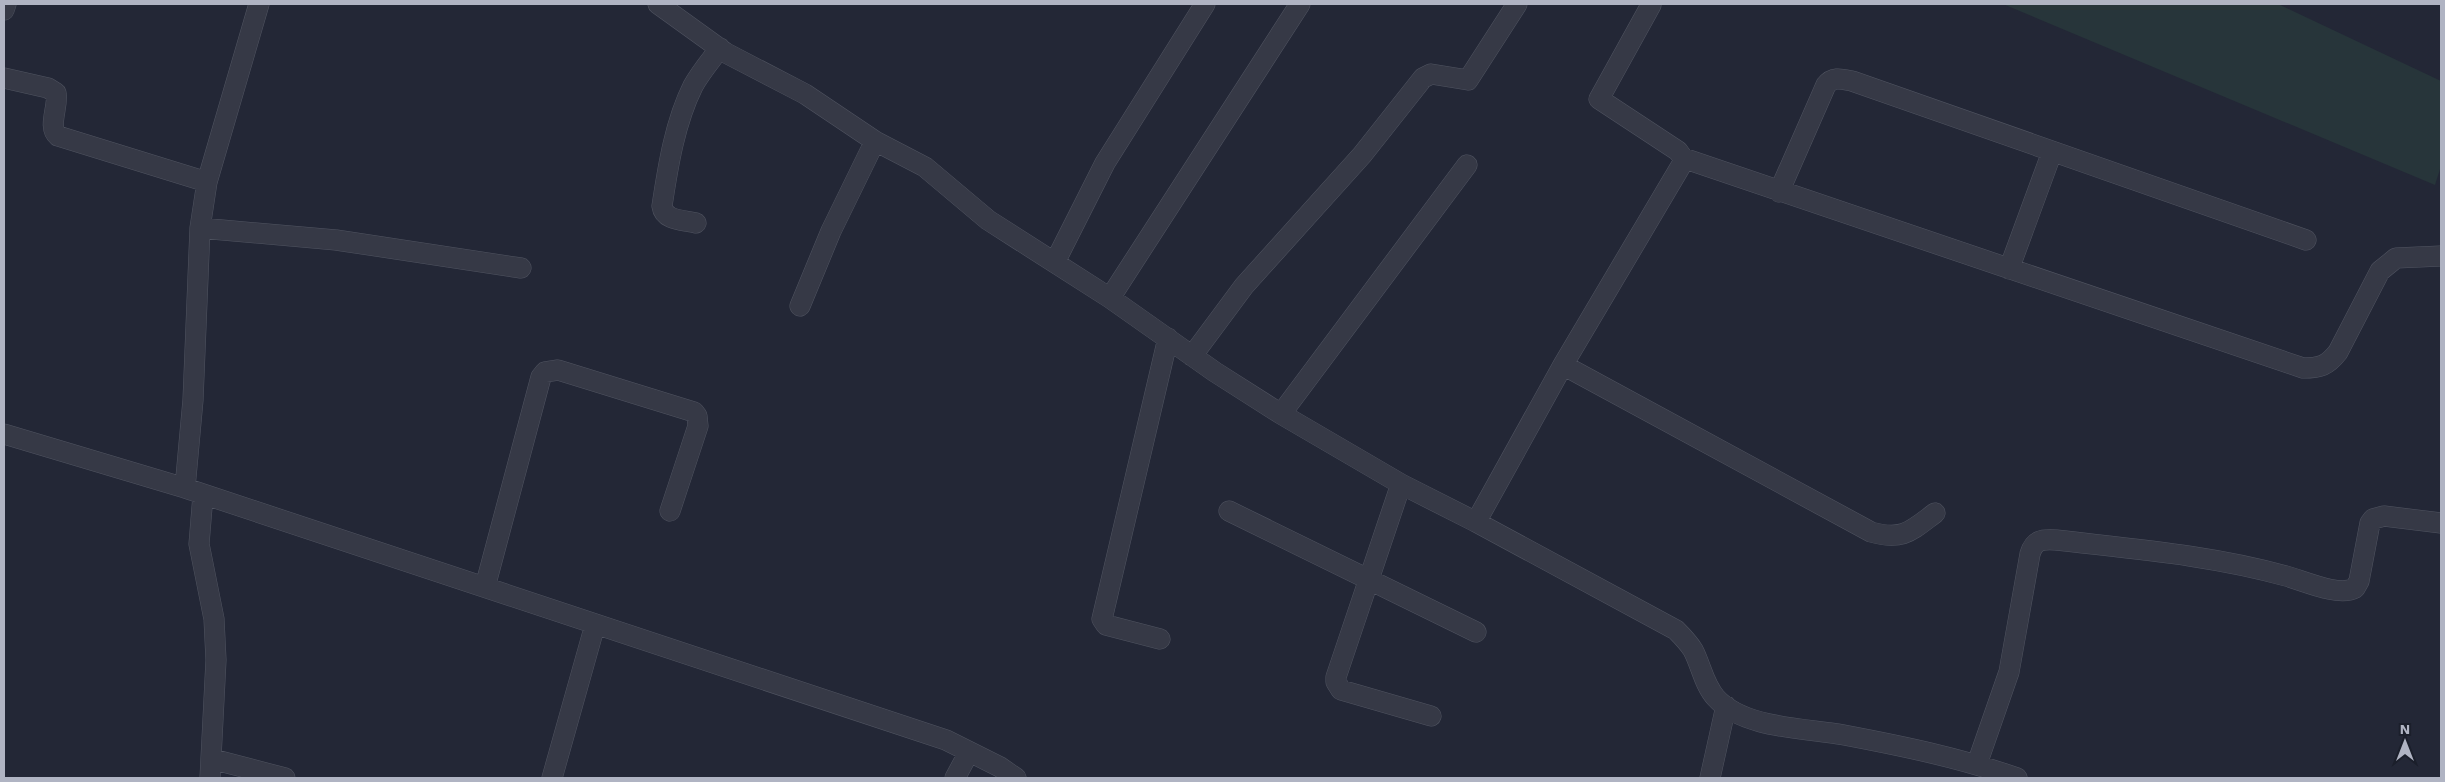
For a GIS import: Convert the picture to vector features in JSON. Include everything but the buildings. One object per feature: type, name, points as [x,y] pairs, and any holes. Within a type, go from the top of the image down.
[{"type":"street","points":[[4,10],[6,4]]},
{"type":"street","points":[[260,4],[207,182],[200,228],[192,400],[194,492],[199,544],[214,619],[216,660],[211,769],[285,778]]},
{"type":"street","points":[[658,4],[720,48],[805,94],[875,141],[925,167],[988,220],[1110,298],[1192,356],[1281,414],[1401,484],[1476,522],[1676,630],[1693,650],[1716,698],[1726,706],[1748,717],[1783,728],[1842,735],[1977,764],[2017,778]]},
{"type":"street","points":[[1055,262],[1105,163],[1205,4]]},
{"type":"street","points":[[1110,298],[1300,4]]},
{"type":"street","points":[[1192,356],[1244,286],[1362,155],[1423,78],[1431,74],[1468,80],[1517,4]]},
{"type":"street","points":[[1651,5],[1599,99],[1678,151],[1683,158],[2303,368],[2320,368],[2329,363],[2338,352],[2380,271],[2396,258],[2441,256]]},
{"type":"street","points":[[696,223],[668,216],[663,212],[662,206],[677,130],[685,105],[694,84],[720,48]]},
{"type":"street","points":[[4,78],[48,88],[56,93],[57,99],[53,128],[58,136],[207,182]]},
{"type":"street","points":[[1779,192],[1826,85],[1830,80],[1837,78],[2306,240]]},
{"type":"street","points":[[800,306],[831,231],[875,141]]},
{"type":"street","points":[[2009,269],[2052,152]]},
{"type":"street","points":[[1476,522],[1563,365],[1682,164],[1683,158]]},
{"type":"street","points":[[1281,414],[1467,165]]},
{"type":"street","points":[[200,228],[336,240],[521,268]]},
{"type":"street","points":[[1160,639],[1106,625],[1102,619],[1168,338]]},
{"type":"street","points":[[1563,365],[1872,532],[1886,537],[1904,535],[1935,513]]},
{"type":"street","points":[[485,587],[541,377],[545,372],[558,370],[694,412],[697,416],[698,426],[670,511]]},
{"type":"street","points":[[4,434],[194,492],[946,740],[1000,767],[1016,778]]},
{"type":"street","points":[[1401,484],[1336,676],[1338,687],[1431,716]]},
{"type":"street","points":[[1229,511],[1476,632]]},
{"type":"street","points":[[1977,764],[2009,672],[2030,554],[2036,542],[2043,539],[2056,540],[2203,557],[2264,570],[2342,592],[2356,588],[2359,582],[2370,524],[2373,519],[2384,516],[2441,523]]},
{"type":"street","points":[[552,778],[595,625]]},
{"type":"street","points":[[1710,778],[1726,706]]},
{"type":"street","points":[[955,778],[969,752]]},
{"type":"shaded area","points":[[2003,4],[2278,4],[2441,81],[2441,166],[2435,185]]}]
